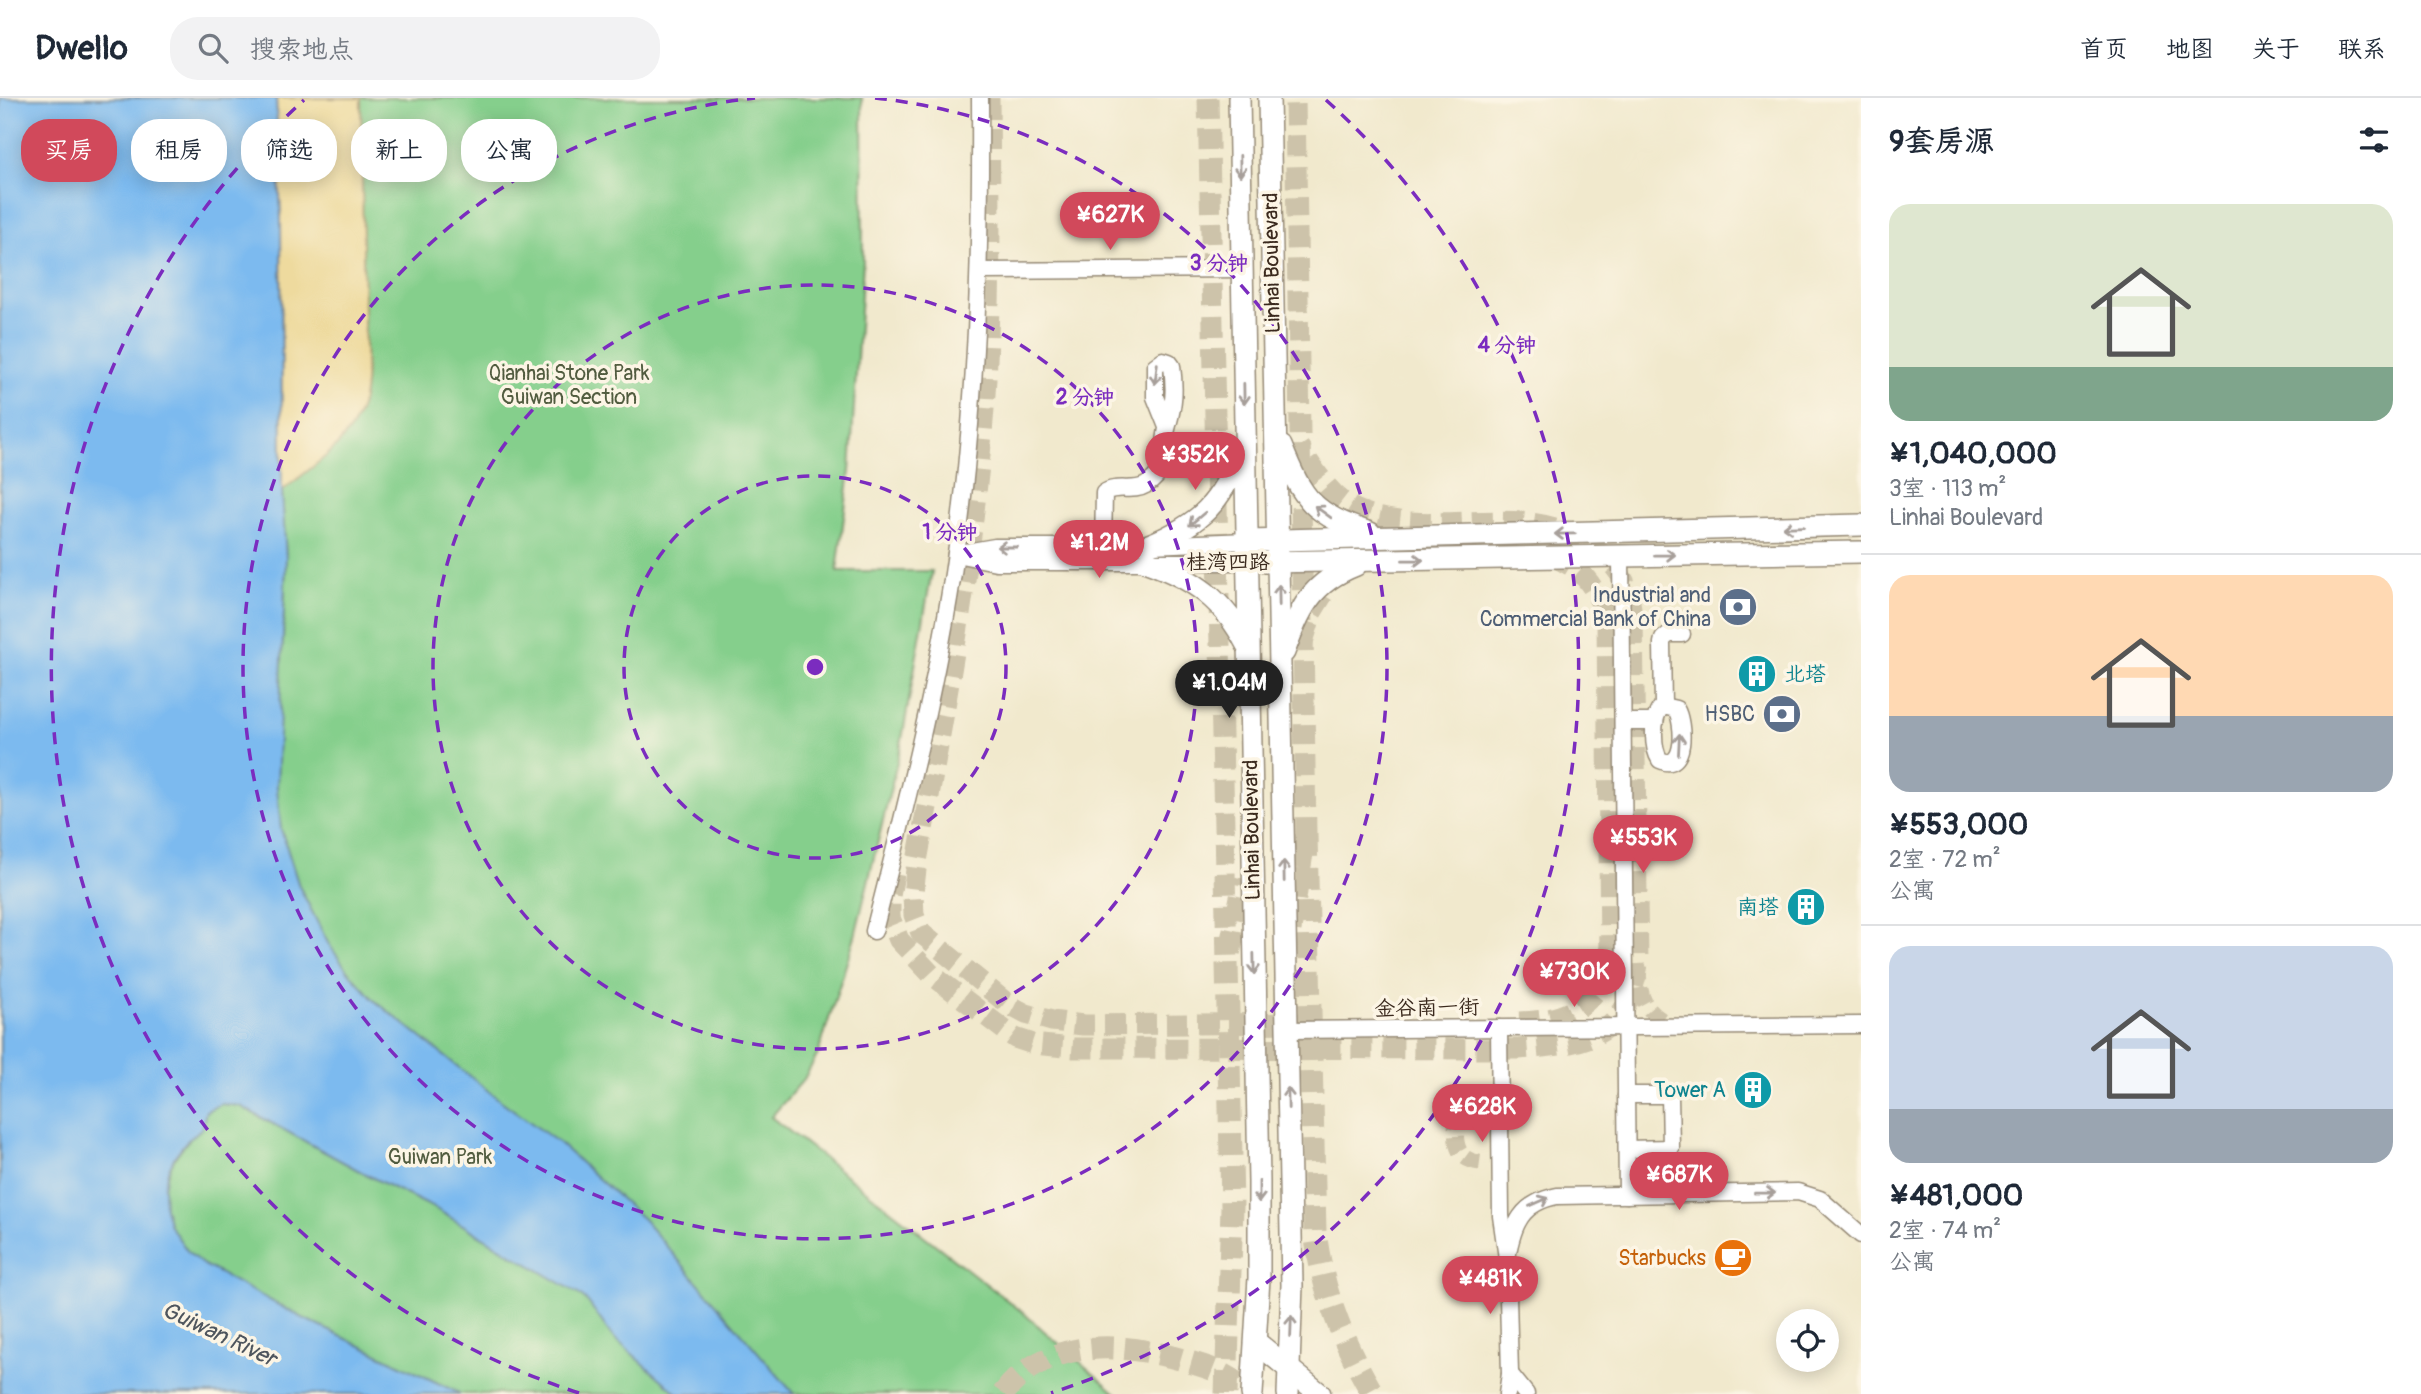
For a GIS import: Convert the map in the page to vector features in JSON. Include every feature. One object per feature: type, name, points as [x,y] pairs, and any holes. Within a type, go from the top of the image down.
[{"type":"main road","name":"Linhai Boulevard","points":[[1239,98],[1259,1181],[1256,1342],[1252,1394]]},
{"type":"main road","name":"Linhai Boulevard","points":[[1269,98],[1292,1284],[1288,1394]]},
{"type":"main road","points":[[1276,434],[1303,493],[1316,509],[1331,519],[1386,538]]},
{"type":"main road","points":[[1245,442],[1223,491],[1208,510],[1148,553],[1210,596],[1239,629],[1248,647]]},
{"type":"main road","name":"桂湾四路","points":[[1247,552],[1278,541],[1861,525]]},
{"type":"main road","points":[[1819,551],[1861,568]]},
{"type":"main road","name":"桂湾四路","points":[[1247,552],[1278,562],[1861,552]]},
{"type":"main road","points":[[1280,664],[1297,616],[1320,585],[1336,573],[1359,564],[1382,560]]},
{"type":"main road","points":[[1256,1342],[1320,1394]]},
{"type":"street","points":[[874,931],[907,802],[956,554],[973,395],[979,271],[980,98]]},
{"type":"street","points":[[979,271],[1242,269]]},
{"type":"street","points":[[1104,547],[1104,493],[1109,489],[1136,489],[1153,479],[1164,460],[1167,426]]},
{"type":"street","name":"桂湾四路","points":[[956,554],[995,547],[1104,547],[1148,553]]},
{"type":"street","name":"桂湾四路","points":[[956,554],[996,562],[1148,553],[1247,552]]},
{"type":"street","points":[[1621,556],[1627,1195]]},
{"type":"street","points":[[1663,706],[1663,639],[1669,634],[1682,634]]},
{"type":"street","points":[[1669,705],[1676,709],[1680,718],[1680,754],[1672,762],[1664,762],[1658,757],[1655,722],[1656,713],[1663,706],[1669,705]]},
{"type":"street","points":[[1623,722],[1655,722]]},
{"type":"street","name":"金谷南一街","points":[[1287,1030],[1861,1024]]},
{"type":"street","points":[[1499,1028],[1493,1163],[1507,1258],[1510,1374],[1507,1394]]},
{"type":"street","points":[[1626,1095],[1670,1095],[1671,1148],[1627,1149]]},
{"type":"street","points":[[1507,1258],[1516,1223],[1530,1205],[1557,1196],[1798,1192],[1820,1199],[1861,1235]]},
{"type":"street","points":[[1510,1374],[1526,1394]]},
{"type":"green space","points":[[276,98],[862,98],[863,262],[850,471],[837,571],[932,571],[900,750],[855,936],[818,1054],[804,1079],[771,1117],[1021,1311],[1117,1394],[93,1394],[169,1169],[183,1147],[202,1127],[283,643],[286,558],[282,491],[279,182],[337,182],[337,119],[277,119]]},
{"type":"sand","points":[[276,98],[361,98],[361,119],[351,119],[351,182],[362,182],[366,367],[364,393],[357,417],[343,439],[324,458],[282,491],[279,182],[337,182],[337,119],[277,119]]},
{"type":"water","name":"Guiwan River","points":[[0,98],[276,98],[277,119],[241,119],[241,182],[279,182],[282,491],[286,558],[277,788],[281,829],[299,886],[328,943],[347,970],[374,1000],[501,1101],[559,1143],[644,1220],[794,1394],[678,1394],[612,1336],[588,1302],[577,1293],[434,1208],[240,1106],[221,1104],[206,1111],[202,1128],[175,1156],[164,1187],[165,1208],[170,1226],[189,1253],[202,1264],[303,1318],[461,1394],[0,1394]]},
{"type":"tunnel","points":[[989,98],[989,300],[978,476],[947,697],[917,861],[913,895],[914,915],[921,933],[1009,1005],[1026,1014],[1083,1025],[1304,1023]]},
{"type":"tunnel","points":[[1208,98],[1227,963]]},
{"type":"tunnel","points":[[1291,930],[1306,834],[1295,98]]},
{"type":"tunnel","points":[[894,874],[890,918],[899,940],[932,975],[1015,1038],[1033,1044],[1074,1048],[1518,1049],[1582,1040],[1613,1023],[1624,1009],[1638,964],[1633,618],[1627,587],[1605,557],[1577,537],[1547,526],[1484,521],[1419,523],[1386,519],[1355,509],[1330,490],[1299,447]]},
{"type":"tunnel","points":[[1387,552],[1452,549]]},
{"type":"tunnel","points":[[1519,1022],[1551,1018],[1578,1008],[1598,988],[1610,958],[1607,619],[1587,580],[1572,566],[1550,556]]},
{"type":"tunnel","points":[[1303,642],[1312,612],[1325,591]]},
{"type":"tunnel","points":[[1306,834],[1315,1232],[1323,1276],[1335,1316],[1373,1394]]},
{"type":"tunnel","points":[[1226,1394],[1232,1207],[1227,963],[1245,879]]},
{"type":"tunnel","points":[[1638,964],[1643,999],[1652,1012],[1668,1024]]},
{"type":"tunnel","points":[[1456,1112],[1456,1139],[1461,1153],[1466,1158],[1484,1163]]},
{"type":"tunnel","points":[[1003,1394],[1020,1375],[1040,1362],[1063,1353],[1086,1349],[1111,1348],[1160,1354],[1211,1369],[1237,1383]]},
{"type":"place","name":"Industrial and Commercial Bank of China","points":[[1738,607]]},
{"type":"place","name":"北塔","points":[[1757,674]]},
{"type":"place","name":"HSBC","points":[[1782,714]]},
{"type":"place","name":"南塔","points":[[1806,907]]},
{"type":"place","name":"Tower A","points":[[1753,1090]]},
{"type":"place","name":"Starbucks","points":[[1733,1258]]},
{"type":"park label","name":"Qianhai Stone Park Guiwan Section","points":[[569,385]]},
{"type":"park label","name":"Guiwan Park","points":[[440,1157]]}]
